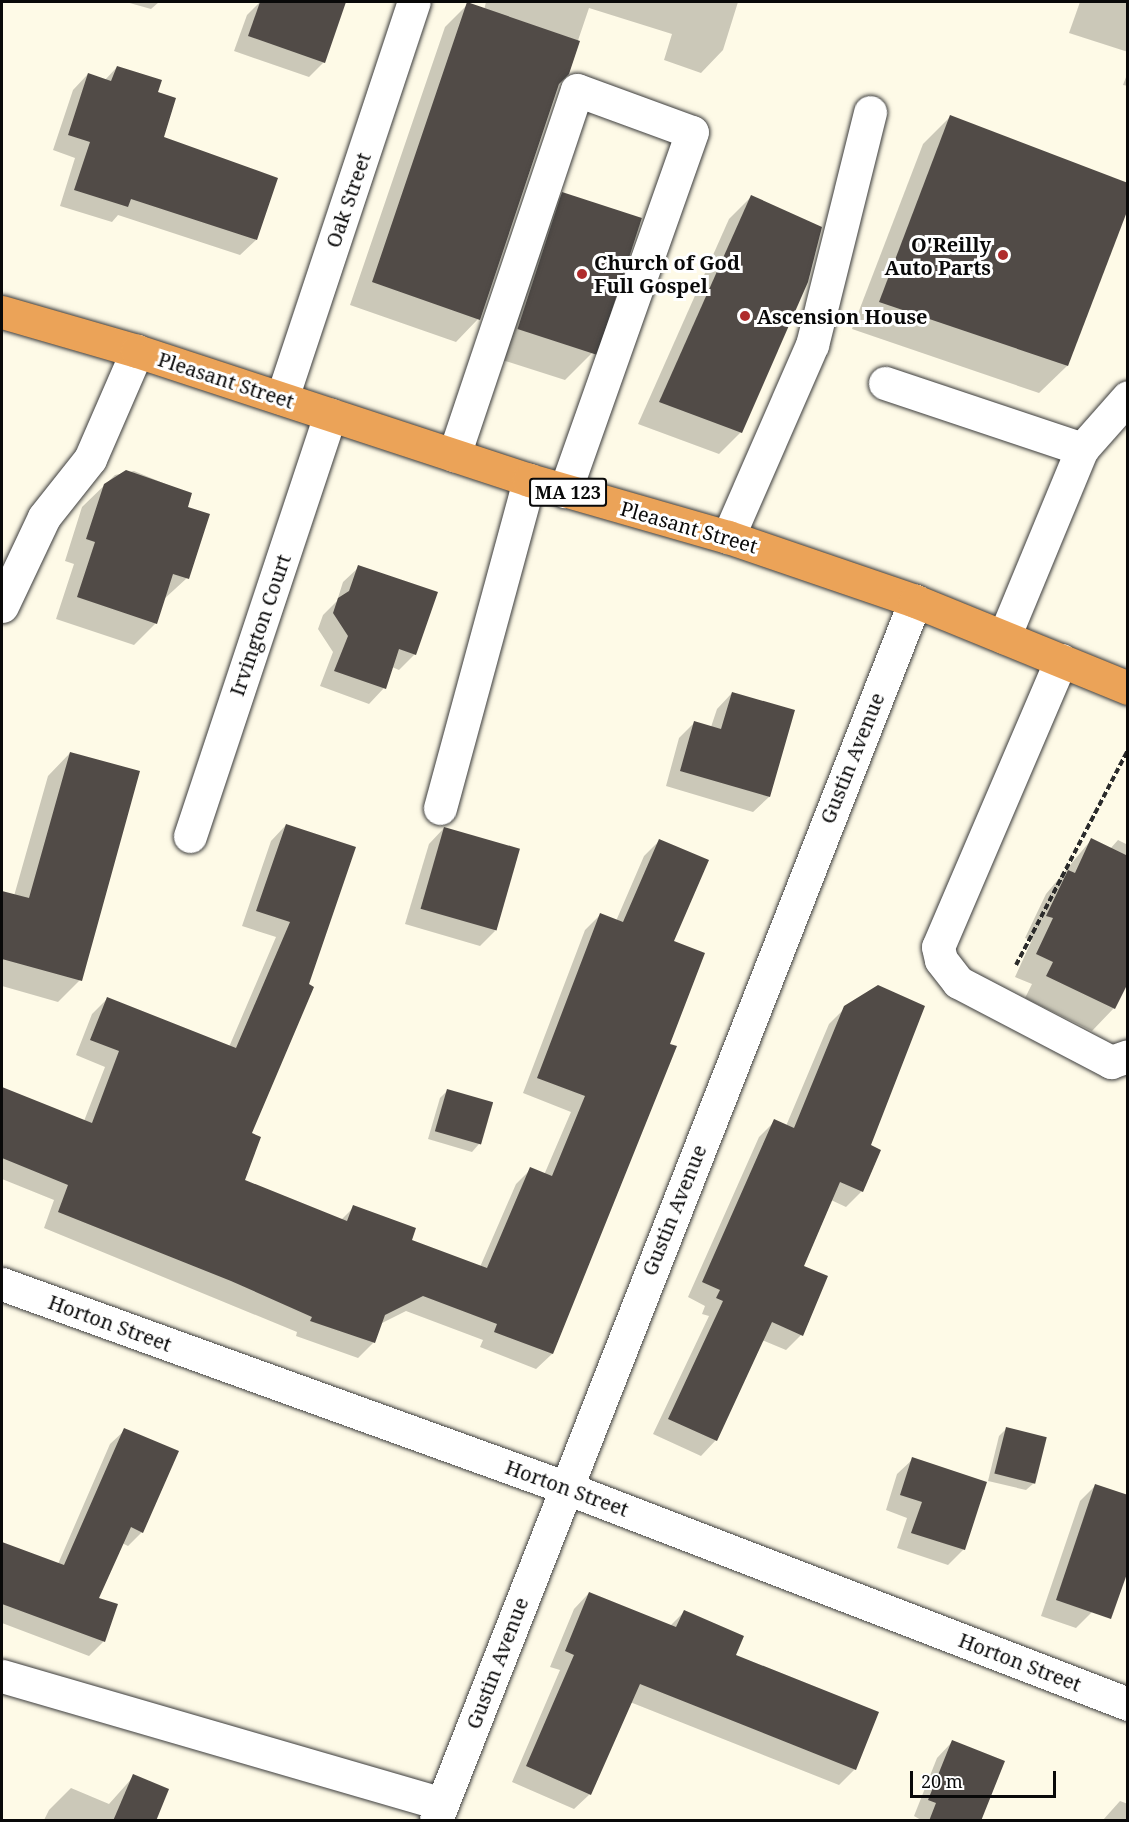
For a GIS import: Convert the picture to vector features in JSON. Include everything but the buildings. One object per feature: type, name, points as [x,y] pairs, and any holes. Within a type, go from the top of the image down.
[{"type":"highway","name":"Pleasant Street","points":[[2,312],[137,351],[529,480],[728,537],[915,601],[1128,688]]},
{"type":"street","name":"Oak Street","points":[[282,398],[414,2]]},
{"type":"street","points":[[454,455],[577,90],[692,132],[565,491]]},
{"type":"street","points":[[728,537],[812,345],[870,112]]},
{"type":"street","points":[[2,606],[44,517],[90,459],[137,351]]},
{"type":"street","points":[[885,383],[1082,449]]},
{"type":"street","points":[[1004,637],[1082,449],[1128,397]]},
{"type":"street","name":"Irvington Court","points":[[189,836],[330,415]]},
{"type":"street","points":[[440,808],[529,480]]},
{"type":"street","name":"Gustin Avenue","points":[[439,1812],[564,1487],[915,601]]},
{"type":"street","points":[[1061,660],[938,947],[941,960],[958,982],[1111,1062],[1128,1056]]},
{"type":"street","name":"Horton Street","points":[[2,1287],[564,1487],[1128,1704]]},
{"type":"street","points":[[2,1676],[439,1812]]},
{"type":"path","points":[[1010,976],[1128,750]]},
{"type":"place","name":"O'Reilly Auto Parts","points":[[1003,255]]},
{"type":"place","name":"Church of God Full Gospel","points":[[582,274]]},
{"type":"place","name":"Ascension House","points":[[745,316]]}]
